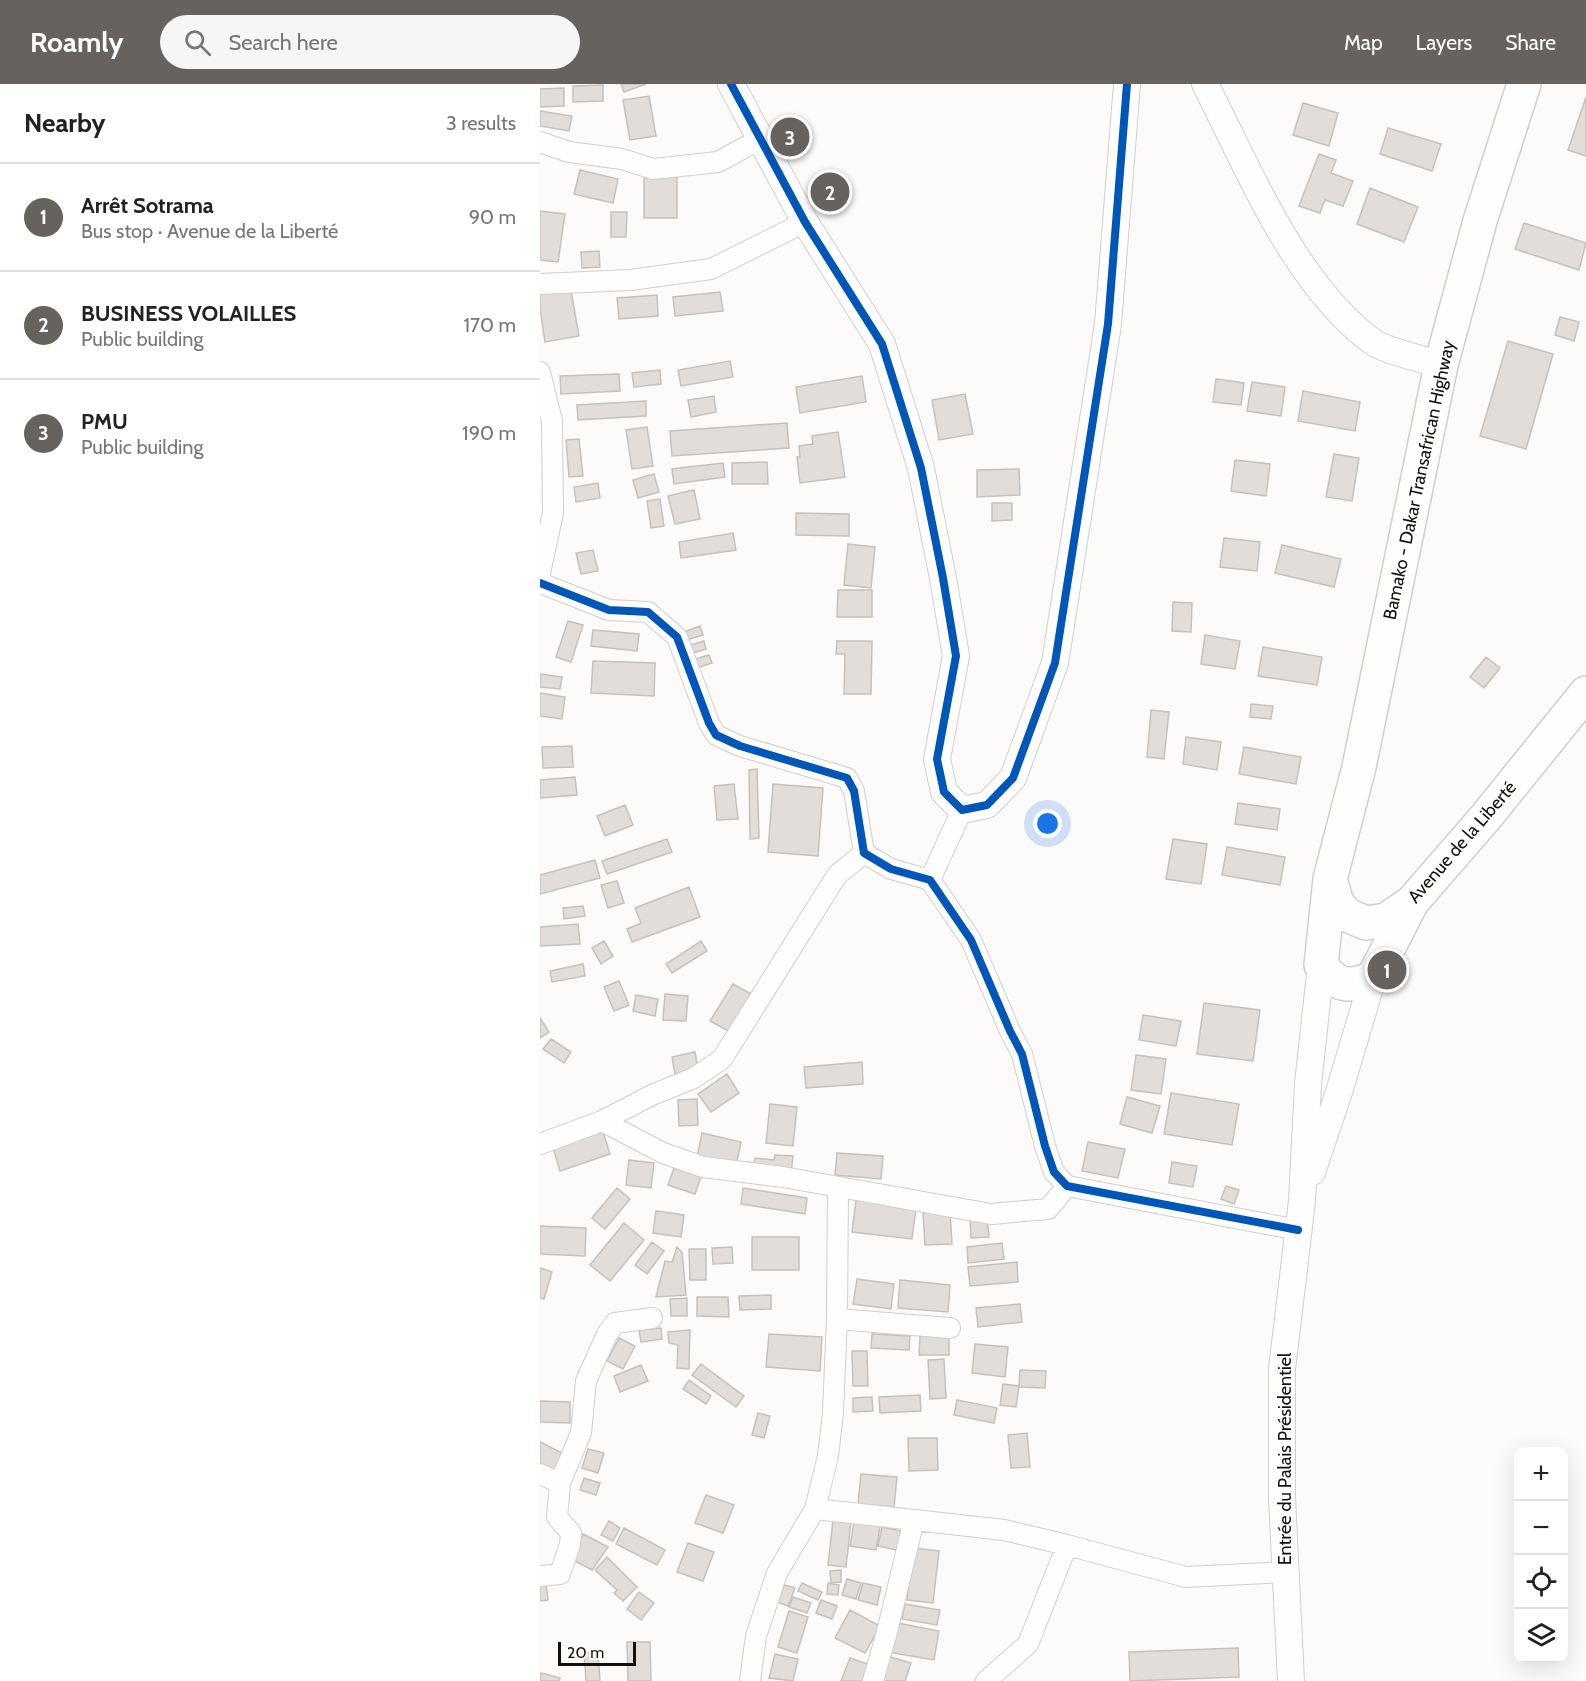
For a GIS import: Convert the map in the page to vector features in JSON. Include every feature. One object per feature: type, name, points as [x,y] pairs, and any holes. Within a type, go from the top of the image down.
[{"type":"highway","name":"Bamako - Dakar Transafrican Highway","points":[[1330,879],[1359,767],[1442,366],[1480,221],[1524,84]]},
{"type":"highway","name":"Avenue de la Liberté","points":[[1330,879],[1337,903],[1347,915],[1366,923],[1386,920],[1412,902],[1492,809],[1586,693]]},
{"type":"highway","points":[[1330,879],[1321,965],[1338,983],[1349,985],[1373,978],[1412,902]]},
{"type":"street","points":[[731,84],[806,222],[882,344],[921,468],[956,656],[937,759],[944,792],[962,810]]},
{"type":"street","points":[[962,810],[987,806],[1013,778],[1055,663],[1108,324],[1127,84]]},
{"type":"street","points":[[1205,84],[1288,246],[1335,307],[1374,344],[1442,366]]},
{"type":"street","points":[[540,142],[569,152],[622,159],[653,170],[718,162],[760,139]]},
{"type":"street","points":[[540,284],[630,280],[711,269],[806,222]]},
{"type":"street","points":[[540,372],[552,421],[553,513],[540,573]]},
{"type":"street","points":[[540,583],[609,609],[648,612],[677,637],[709,723],[716,735],[740,746],[847,778],[854,792],[864,853]]},
{"type":"street","points":[[930,880],[962,810]]},
{"type":"street","points":[[864,853],[891,869],[930,880],[971,940],[1022,1054],[1045,1146],[1054,1172],[1066,1185],[1298,1230]]},
{"type":"street","points":[[540,1144],[602,1122],[652,1095],[694,1078],[722,1059],[837,875],[864,853]]},
{"type":"street","name":"Entrée du Palais Présidentiel","points":[[1291,1681],[1282,1498],[1282,1369],[1302,1201],[1308,1084],[1321,965]]},
{"type":"street","name":"Entrée du Palais Présidentiel","points":[[1302,1201],[1339,1092],[1373,978]]},
{"type":"street","points":[[602,1122],[663,1154],[703,1167],[783,1178],[991,1214],[1048,1209],[1066,1185]]},
{"type":"street","points":[[750,1681],[756,1636],[777,1573],[814,1509],[828,1456],[833,1413],[837,1319],[838,1187]]},
{"type":"street","points":[[540,1576],[560,1574],[570,1544],[571,1533],[557,1517],[560,1483],[581,1433],[586,1381],[607,1334],[615,1323],[652,1318]]},
{"type":"street","points":[[837,1319],[950,1328]]},
{"type":"street","points":[[540,1474],[560,1483]]},
{"type":"street","points":[[814,1509],[1004,1530],[1186,1577],[1286,1572]]},
{"type":"street","points":[[873,1681],[914,1520]]},
{"type":"street","points":[[986,1681],[1028,1644],[1066,1545]]},
{"type":"building","points":[[621,84],[646,84],[624,92]]},
{"type":"building","points":[[603,85],[603,101],[573,102],[573,86]]},
{"type":"building","points":[[564,88],[564,106],[540,107],[540,89]]},
{"type":"building","points":[[649,96],[656,136],[630,140],[623,100]]},
{"type":"building","points":[[1586,97],[1586,156],[1568,150]]},
{"type":"building","points":[[1303,103],[1338,113],[1329,146],[1293,135]]},
{"type":"building","points":[[540,111],[572,116],[569,131],[540,126]]},
{"type":"building","points":[[1388,128],[1441,144],[1432,171],[1380,154]]},
{"type":"building","points":[[1319,154],[1336,160],[1331,173],[1353,181],[1343,206],[1325,200],[1320,213],[1299,206]]},
{"type":"building","points":[[580,170],[618,179],[613,203],[574,194]]},
{"type":"building","points":[[677,177],[677,218],[644,218],[644,178]]},
{"type":"building","points":[[1370,188],[1418,207],[1404,242],[1357,224]]},
{"type":"building","points":[[540,211],[565,214],[558,262],[540,260]]},
{"type":"building","points":[[611,212],[627,212],[626,237],[611,237]]},
{"type":"building","points":[[1524,223],[1586,243],[1579,270],[1515,249]]},
{"type":"building","points":[[599,251],[600,267],[582,268],[581,252]]},
{"type":"building","points":[[570,285],[579,336],[545,342],[540,309],[540,290]]},
{"type":"building","points":[[720,292],[723,311],[675,316],[673,297]]},
{"type":"building","points":[[657,295],[658,316],[619,319],[617,298]]},
{"type":"building","points":[[1560,317],[1579,322],[1574,341],[1555,335]]},
{"type":"building","points":[[1508,341],[1553,354],[1526,449],[1480,436]]},
{"type":"building","points":[[730,361],[733,377],[681,386],[678,370]]},
{"type":"building","points":[[660,370],[661,384],[634,387],[632,373]]},
{"type":"building","points":[[619,374],[620,391],[561,394],[560,376]]},
{"type":"building","points":[[862,376],[866,402],[800,413],[796,387]]},
{"type":"building","points":[[1216,379],[1244,383],[1241,405],[1213,402]]},
{"type":"building","points":[[1252,382],[1285,387],[1281,416],[1247,411]]},
{"type":"building","points":[[1303,391],[1360,402],[1355,431],[1298,421]]},
{"type":"building","points":[[965,394],[973,434],[939,440],[932,400]]},
{"type":"building","points":[[714,396],[716,412],[691,417],[688,400]]},
{"type":"building","points":[[646,401],[646,416],[578,420],[577,405]]},
{"type":"building","points":[[787,423],[789,448],[672,456],[670,431]]},
{"type":"building","points":[[647,427],[653,466],[632,469],[626,430]]},
{"type":"building","points":[[838,432],[845,477],[800,483],[797,457],[800,457],[799,446],[813,444],[812,436]]},
{"type":"building","points":[[579,439],[583,476],[569,477],[566,440]]},
{"type":"building","points":[[1334,454],[1359,458],[1352,501],[1326,497]]},
{"type":"building","points":[[1235,460],[1270,464],[1266,496],[1231,491]]},
{"type":"building","points":[[767,462],[768,484],[732,484],[732,463]]},
{"type":"building","points":[[723,463],[725,477],[674,484],[672,469]]},
{"type":"building","points":[[1019,469],[1020,495],[977,497],[977,470]]},
{"type":"building","points":[[654,474],[659,492],[638,498],[633,480]]},
{"type":"building","points":[[598,483],[600,498],[576,502],[574,487]]},
{"type":"building","points":[[694,490],[700,519],[675,524],[668,496]]},
{"type":"building","points":[[660,499],[664,526],[651,528],[647,501]]},
{"type":"building","points":[[992,503],[1012,503],[1012,520],[992,521]]},
{"type":"building","points":[[796,513],[849,514],[849,536],[796,535]]},
{"type":"building","points":[[733,533],[736,550],[681,558],[679,542]]},
{"type":"building","points":[[1224,538],[1260,542],[1257,571],[1220,567]]},
{"type":"building","points":[[848,544],[875,547],[871,588],[844,585]]},
{"type":"building","points":[[1282,545],[1341,559],[1334,587],[1275,573]]},
{"type":"building","points":[[593,550],[598,571],[581,574],[576,553]]},
{"type":"building","points":[[838,590],[872,590],[872,617],[837,617]]},
{"type":"building","points":[[1173,602],[1192,603],[1191,632],[1172,631]]},
{"type":"building","points":[[568,621],[583,625],[571,662],[556,657]]},
{"type":"building","points":[[700,626],[703,635],[686,640],[684,632]]},
{"type":"building","points":[[593,630],[639,634],[637,651],[591,646]]},
{"type":"building","points":[[1205,635],[1240,641],[1235,669],[1201,664]]},
{"type":"building","points":[[704,641],[706,649],[693,653],[691,645]]},
{"type":"building","points":[[837,641],[872,641],[871,694],[844,694],[845,654],[836,654]]},
{"type":"building","points":[[1263,647],[1322,657],[1317,685],[1258,676]]},
{"type":"building","points":[[709,655],[712,663],[697,668],[695,659]]},
{"type":"building","points":[[1486,657],[1500,668],[1484,688],[1470,677]]},
{"type":"building","points":[[593,661],[655,663],[654,696],[591,693]]},
{"type":"building","points":[[540,674],[562,677],[560,689],[540,687]]},
{"type":"building","points":[[540,693],[565,697],[562,719],[540,716]]},
{"type":"building","points":[[1251,704],[1273,706],[1271,719],[1250,717]]},
{"type":"building","points":[[1151,710],[1169,712],[1164,759],[1147,757]]},
{"type":"building","points":[[1186,737],[1221,742],[1217,770],[1183,764]]},
{"type":"building","points":[[572,746],[573,767],[543,768],[542,747]]},
{"type":"building","points":[[1244,747],[1301,757],[1296,784],[1239,774]]},
{"type":"building","points":[[757,769],[759,838],[750,839],[749,770]]},
{"type":"building","points":[[575,777],[577,795],[540,798],[540,780]]},
{"type":"building","points":[[734,784],[738,819],[717,820],[714,786]]},
{"type":"building","points":[[773,784],[823,788],[818,856],[768,852]]},
{"type":"building","points":[[1238,803],[1280,809],[1277,830],[1235,824]]},
{"type":"building","points":[[625,805],[633,825],[605,836],[597,816]]},
{"type":"building","points":[[667,839],[672,852],[607,874],[602,861]]},
{"type":"building","points":[[1173,839],[1207,844],[1201,884],[1166,879]]},
{"type":"building","points":[[1227,847],[1285,857],[1280,885],[1222,875]]},
{"type":"building","points":[[595,860],[600,878],[540,894],[540,875]]},
{"type":"building","points":[[617,881],[624,903],[608,908],[601,885]]},
{"type":"building","points":[[689,887],[700,917],[632,942],[627,929],[641,923],[635,908]]},
{"type":"building","points":[[583,906],[585,916],[564,919],[563,908]]},
{"type":"building","points":[[578,924],[580,944],[540,946],[540,927]]},
{"type":"building","points":[[604,941],[613,956],[601,964],[592,948]]},
{"type":"building","points":[[701,941],[707,951],[672,973],[666,964]]},
{"type":"building","points":[[583,964],[585,976],[552,982],[550,971]]},
{"type":"building","points":[[619,981],[629,1005],[614,1011],[604,987]]},
{"type":"building","points":[[733,984],[753,995],[730,1032],[710,1021]]},
{"type":"building","points":[[665,994],[688,996],[686,1021],[663,1020]]},
{"type":"building","points":[[636,995],[658,999],[655,1016],[633,1011]]},
{"type":"building","points":[[1204,1003],[1260,1010],[1253,1061],[1197,1054]]},
{"type":"building","points":[[1143,1015],[1181,1021],[1176,1046],[1139,1040]]},
{"type":"building","points":[[540,1018],[549,1032],[540,1038]]},
{"type":"building","points":[[551,1039],[571,1052],[564,1063],[543,1049]]},
{"type":"building","points":[[695,1052],[698,1069],[675,1074],[672,1057]]},
{"type":"building","points":[[1136,1055],[1166,1059],[1161,1094],[1131,1090]]},
{"type":"building","points":[[862,1062],[863,1084],[806,1088],[804,1067]]},
{"type":"building","points":[[727,1074],[739,1093],[711,1112],[698,1094]]},
{"type":"building","points":[[1171,1093],[1239,1104],[1232,1145],[1164,1134]]},
{"type":"building","points":[[1127,1097],[1160,1106],[1152,1133],[1120,1124]]},
{"type":"building","points":[[697,1099],[698,1125],[679,1126],[678,1100]]},
{"type":"building","points":[[770,1104],[797,1107],[793,1146],[766,1143]]},
{"type":"building","points":[[603,1132],[610,1154],[560,1171],[553,1148]]},
{"type":"building","points":[[702,1133],[741,1142],[736,1166],[697,1157]]},
{"type":"building","points":[[1088,1142],[1125,1149],[1118,1178],[1082,1171]]},
{"type":"building","points":[[837,1153],[883,1156],[881,1179],[835,1175]]},
{"type":"building","points":[[775,1155],[793,1156],[791,1175],[746,1170],[747,1162],[754,1163],[755,1158],[774,1160]]},
{"type":"building","points":[[629,1160],[654,1163],[651,1188],[626,1185]]},
{"type":"building","points":[[1172,1162],[1197,1166],[1193,1187],[1169,1183]]},
{"type":"building","points":[[674,1168],[701,1177],[695,1194],[668,1185]]},
{"type":"building","points":[[1226,1186],[1239,1190],[1234,1204],[1221,1199]]},
{"type":"building","points":[[617,1188],[630,1199],[605,1229],[592,1218]]},
{"type":"building","points":[[743,1188],[807,1198],[805,1214],[741,1204]]},
{"type":"building","points":[[856,1200],[916,1208],[912,1239],[852,1232]]},
{"type":"building","points":[[656,1211],[684,1215],[681,1237],[653,1233]]},
{"type":"building","points":[[950,1211],[952,1244],[925,1245],[923,1213]]},
{"type":"building","points":[[987,1217],[989,1237],[971,1238],[970,1219]]},
{"type":"building","points":[[624,1223],[644,1240],[610,1281],[590,1265]]},
{"type":"building","points":[[540,1226],[586,1228],[585,1256],[540,1254]]},
{"type":"building","points":[[752,1237],[799,1237],[799,1270],[752,1270]]},
{"type":"building","points":[[652,1242],[664,1251],[647,1274],[635,1265]]},
{"type":"building","points":[[1002,1243],[1004,1259],[968,1263],[967,1247]]},
{"type":"building","points":[[677,1247],[682,1252],[686,1295],[656,1297],[665,1261],[672,1262]]},
{"type":"building","points":[[732,1247],[733,1263],[713,1264],[712,1248]]},
{"type":"building","points":[[689,1249],[706,1249],[706,1280],[690,1280]]},
{"type":"building","points":[[1017,1262],[1018,1282],[970,1286],[968,1267]]},
{"type":"building","points":[[540,1268],[552,1272],[544,1299],[540,1298]]},
{"type":"building","points":[[857,1279],[894,1284],[891,1309],[853,1304]]},
{"type":"building","points":[[900,1280],[950,1285],[948,1312],[898,1308]]},
{"type":"building","points":[[771,1295],[771,1309],[740,1310],[739,1296]]},
{"type":"building","points":[[697,1297],[728,1297],[729,1317],[697,1316]]},
{"type":"building","points":[[687,1298],[687,1316],[671,1316],[670,1299]]},
{"type":"building","points":[[1020,1304],[1022,1322],[978,1327],[976,1308]]},
{"type":"building","points":[[661,1328],[662,1339],[641,1342],[639,1330]]},
{"type":"building","points":[[690,1330],[689,1369],[677,1368],[678,1345],[669,1343],[668,1332]]},
{"type":"building","points":[[769,1334],[822,1337],[820,1371],[766,1367]]},
{"type":"building","points":[[872,1334],[910,1336],[909,1350],[871,1348]]},
{"type":"building","points":[[920,1336],[949,1336],[949,1355],[919,1355]]},
{"type":"building","points":[[619,1338],[635,1346],[623,1369],[607,1361]]},
{"type":"building","points":[[975,1344],[1008,1347],[1005,1377],[972,1373]]},
{"type":"building","points":[[852,1351],[867,1351],[868,1386],[853,1386]]},
{"type":"building","points":[[944,1359],[946,1398],[930,1399],[928,1360]]},
{"type":"building","points":[[701,1364],[744,1396],[736,1407],[692,1375]]},
{"type":"building","points":[[641,1365],[648,1381],[620,1392],[614,1376]]},
{"type":"building","points":[[1020,1370],[1046,1371],[1045,1388],[1019,1387]]},
{"type":"building","points":[[689,1380],[711,1396],[706,1404],[683,1389]]},
{"type":"building","points":[[1003,1384],[1019,1386],[1016,1407],[1000,1405]]},
{"type":"building","points":[[920,1395],[921,1411],[880,1413],[879,1397]]},
{"type":"building","points":[[872,1397],[873,1411],[853,1412],[853,1398]]},
{"type":"building","points":[[957,1400],[997,1408],[994,1423],[954,1415]]},
{"type":"building","points":[[540,1401],[570,1402],[570,1423],[540,1422]]},
{"type":"building","points":[[758,1413],[770,1416],[764,1438],[752,1435]]},
{"type":"building","points":[[1027,1433],[1030,1467],[1011,1468],[1008,1435]]},
{"type":"building","points":[[908,1438],[937,1438],[938,1470],[909,1471]]},
{"type":"building","points":[[540,1442],[566,1455],[557,1474],[540,1465]]},
{"type":"building","points":[[588,1449],[604,1453],[598,1473],[582,1468]]},
{"type":"building","points":[[861,1474],[897,1477],[894,1507],[858,1504]]},
{"type":"building","points":[[584,1478],[600,1483],[596,1495],[580,1490]]},
{"type":"building","points":[[706,1495],[734,1505],[723,1533],[695,1523]]},
{"type":"building","points":[[833,1520],[851,1521],[846,1567],[828,1565]]},
{"type":"building","points":[[609,1521],[620,1528],[613,1541],[601,1535]]},
{"type":"building","points":[[854,1522],[880,1526],[876,1550],[850,1546]]},
{"type":"building","points":[[882,1527],[910,1533],[906,1552],[878,1546]]},
{"type":"building","points":[[624,1528],[665,1550],[657,1565],[616,1544]]},
{"type":"building","points":[[583,1534],[608,1547],[592,1570],[569,1558]]},
{"type":"building","points":[[688,1543],[714,1552],[703,1581],[677,1572]]},
{"type":"building","points":[[913,1548],[939,1551],[933,1603],[907,1600]]},
{"type":"building","points":[[607,1557],[637,1587],[623,1601],[614,1593],[617,1590],[595,1570]]},
{"type":"building","points":[[841,1570],[841,1582],[831,1583],[830,1571]]},
{"type":"building","points":[[847,1579],[861,1583],[856,1599],[842,1595]]},
{"type":"building","points":[[802,1583],[822,1592],[818,1600],[798,1591]]},
{"type":"building","points":[[828,1583],[839,1585],[838,1595],[827,1594]]},
{"type":"building","points":[[863,1583],[881,1587],[877,1605],[858,1600]]},
{"type":"building","points":[[540,1584],[546,1584],[548,1600],[540,1601]]},
{"type":"building","points":[[784,1585],[795,1588],[788,1606],[777,1602]]},
{"type":"building","points":[[639,1592],[654,1603],[641,1620],[627,1609]]},
{"type":"building","points":[[793,1597],[811,1603],[807,1613],[789,1607]]},
{"type":"building","points":[[821,1600],[837,1606],[832,1619],[816,1613]]},
{"type":"building","points":[[905,1604],[940,1610],[937,1625],[902,1619]]},
{"type":"building","points":[[850,1610],[880,1626],[865,1653],[835,1638]]},
{"type":"building","points":[[789,1611],[808,1617],[797,1653],[778,1647]]},
{"type":"building","points":[[893,1622],[939,1631],[934,1660],[887,1652]]},
{"type":"building","points":[[627,1642],[650,1642],[651,1681],[628,1681]]},
{"type":"building","points":[[1238,1648],[1239,1677],[1130,1681],[1129,1652]]},
{"type":"building","points":[[584,1652],[598,1652],[600,1681],[586,1681]]},
{"type":"building","points":[[775,1654],[798,1659],[793,1681],[769,1678]]},
{"type":"building","points":[[887,1656],[911,1663],[905,1681],[879,1681]]},
{"type":"building","points":[[850,1658],[876,1667],[870,1681],[841,1681]]},
{"type":"building","points":[[541,1673],[560,1678],[559,1681],[540,1681]]},
{"type":"cycle path","points":[[731,84],[805,222],[882,344],[921,468],[943,578],[956,656],[937,759],[944,792],[962,810],[987,805],[1013,778],[1055,663],[1108,324],[1127,84]]},
{"type":"cycle path","points":[[540,583],[609,610],[648,612],[677,637],[709,723],[716,735],[740,746],[847,778],[854,791],[864,853],[891,869],[930,880],[971,940],[1022,1054],[1045,1146],[1054,1172],[1067,1186],[1298,1230]]},
{"type":"place","name":"PMU","points":[[790,137]]},
{"type":"place","name":"BUSINESS VOLAILLES","points":[[830,192]]},
{"type":"place","name":"Arrêt Sotrama","points":[[1387,970]]}]
